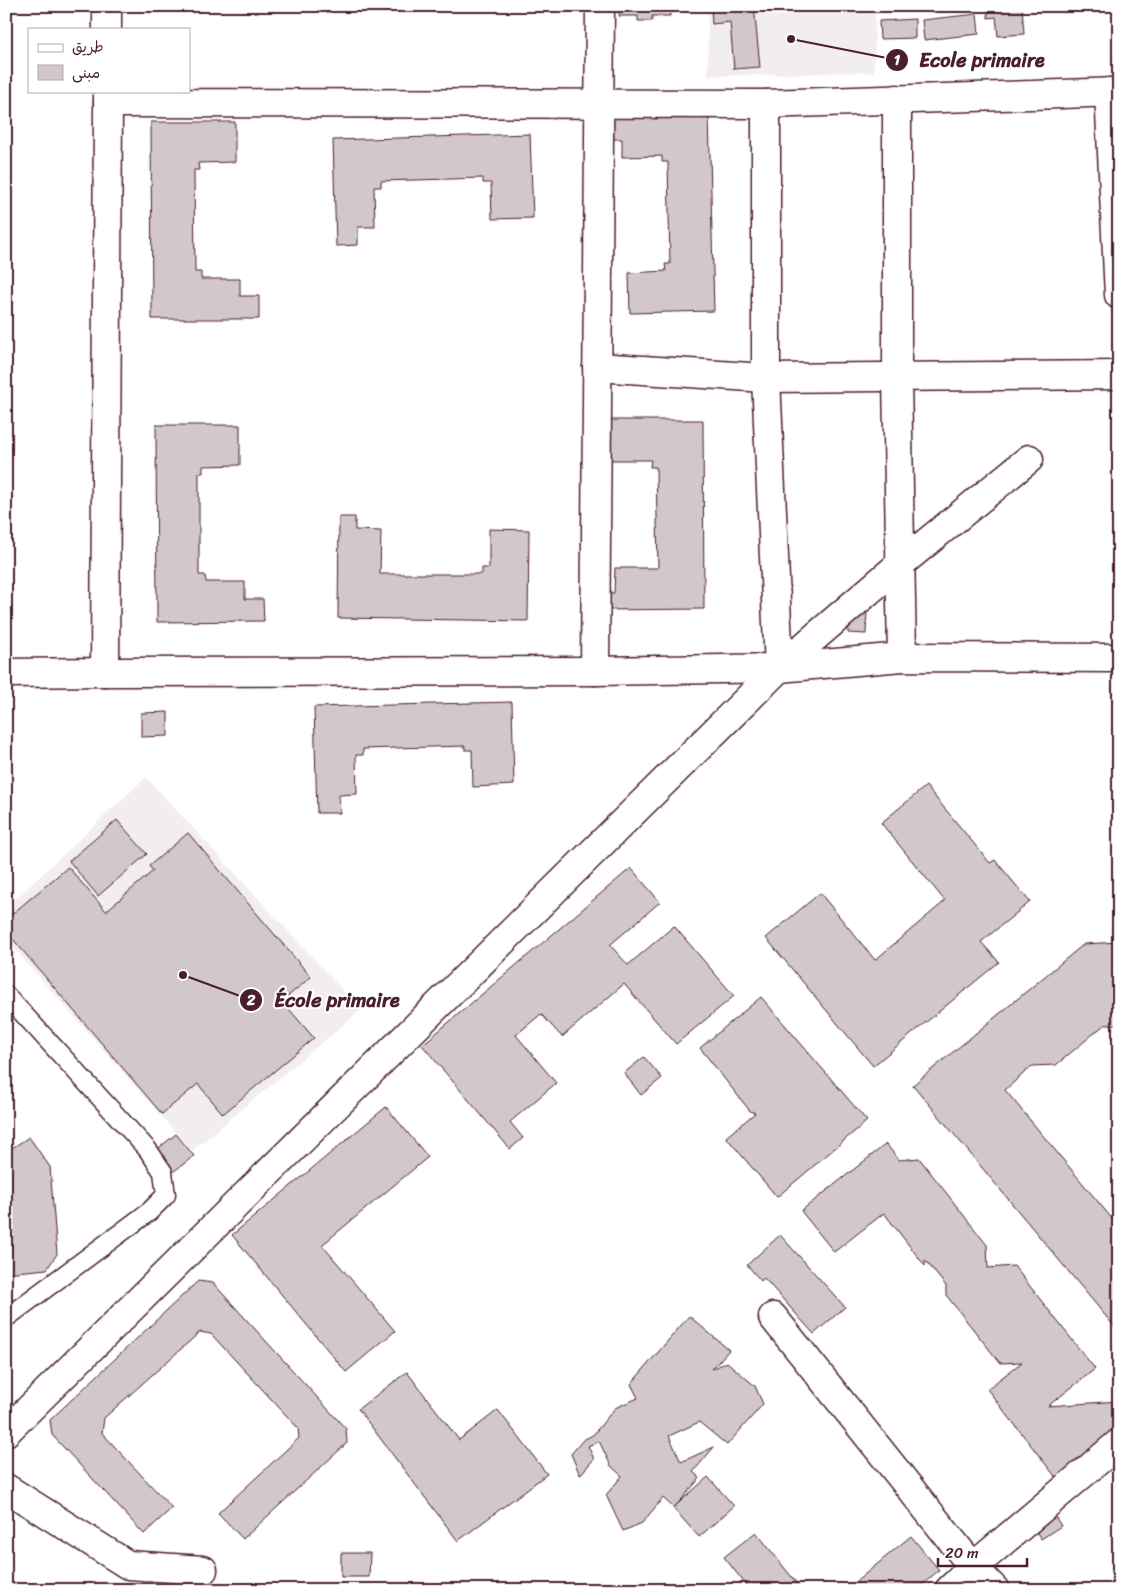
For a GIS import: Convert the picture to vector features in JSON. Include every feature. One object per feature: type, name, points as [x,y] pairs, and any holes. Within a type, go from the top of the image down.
[{"type":"street","points":[[108,6],[108,28]]},
{"type":"street","points":[[595,671],[600,6]]},
{"type":"street","points":[[106,672],[108,97],[599,104],[766,104],[1114,92],[1119,295]]},
{"type":"street","points":[[897,99],[897,376],[902,658]]},
{"type":"street","points":[[766,104],[766,378],[779,668]]},
{"type":"street","points":[[597,367],[766,378],[1119,376]]},
{"type":"street","points":[[6,1432],[779,668],[899,565],[1029,459]]},
{"type":"street","points":[[6,673],[595,671],[779,668],[902,658],[1119,658]]},
{"type":"street","points":[[773,1317],[972,1568],[995,1590]]},
{"type":"street","points":[[948,1590],[1119,1443]]},
{"type":"street","points":[[6,1488],[128,1565],[203,1570]]},
{"type":"lane","points":[[6,995],[148,1150],[163,1172],[166,1195],[150,1211],[6,1318]]},
{"type":"shaded area","points":[[708,6],[875,6],[874,72],[708,76]]},
{"type":"shaded area","points":[[146,777],[361,1010],[192,1151],[6,939],[6,908]]},
{"type":"building","points":[[620,6],[687,6],[687,9],[670,8],[670,16],[652,16],[652,21],[638,21],[638,16],[619,16]]},
{"type":"building","points":[[711,6],[754,6],[760,67],[734,69],[730,22],[712,24]]},
{"type":"building","points":[[988,6],[1022,6],[1024,34],[998,36],[996,17],[988,18]]},
{"type":"building","points":[[977,14],[979,34],[924,40],[922,20]]},
{"type":"building","points":[[915,19],[915,38],[880,39],[879,21]]},
{"type":"building","points":[[709,115],[714,311],[630,313],[629,273],[666,271],[665,264],[670,264],[668,162],[662,162],[662,156],[622,157],[622,139],[604,139],[603,117]]},
{"type":"building","points":[[151,122],[235,122],[235,162],[198,163],[199,170],[194,170],[195,272],[201,272],[201,279],[240,279],[240,296],[259,296],[259,319],[152,319]]},
{"type":"building","points":[[530,134],[533,218],[492,219],[491,183],[483,183],[483,178],[381,181],[381,187],[374,187],[375,227],[358,227],[358,245],[336,246],[333,140]]},
{"type":"building","points":[[611,420],[703,420],[704,609],[601,610],[601,593],[614,593],[615,568],[658,568],[656,467],[650,467],[651,460],[611,460]]},
{"type":"building","points":[[156,425],[240,425],[240,465],[203,466],[203,473],[199,473],[199,575],[205,575],[206,582],[245,582],[245,599],[263,599],[264,621],[157,622]]},
{"type":"building","points":[[339,517],[355,517],[355,530],[381,531],[380,574],[482,574],[482,568],[489,568],[489,529],[529,530],[528,621],[338,618]]},
{"type":"building","points":[[849,610],[867,611],[866,634],[848,633]]},
{"type":"building","points":[[512,702],[514,785],[473,787],[472,750],[465,750],[465,746],[363,749],[363,755],[356,755],[357,794],[339,795],[340,813],[317,813],[314,707]]},
{"type":"building","points":[[168,712],[168,736],[141,737],[141,713]]},
{"type":"building","points":[[926,786],[990,863],[995,860],[1030,902],[981,942],[999,962],[873,1066],[766,938],[820,893],[875,960],[945,901],[881,823]]},
{"type":"building","points":[[117,820],[147,854],[98,896],[69,861]]},
{"type":"building","points":[[188,833],[311,977],[282,1001],[314,1038],[223,1114],[198,1084],[162,1114],[6,931],[6,919],[68,867],[106,911],[153,871],[149,866]]},
{"type":"building","points":[[631,868],[660,902],[610,945],[628,965],[674,926],[734,996],[676,1044],[624,984],[562,1037],[541,1014],[516,1035],[556,1083],[510,1122],[523,1138],[510,1149],[422,1045]]},
{"type":"building","points":[[1119,942],[1119,1024],[1104,1025],[1056,1065],[1032,1066],[1005,1090],[1119,1227],[1119,1332],[913,1085],[1084,944]]},
{"type":"building","points":[[761,997],[867,1121],[777,1197],[726,1137],[755,1113],[750,1111],[700,1048]]},
{"type":"building","points":[[644,1057],[662,1078],[641,1095],[624,1073]]},
{"type":"building","points":[[386,1107],[428,1157],[322,1245],[395,1331],[346,1372],[232,1235]]},
{"type":"building","points":[[176,1134],[194,1156],[173,1172],[155,1151]]},
{"type":"building","points":[[29,1137],[50,1167],[57,1254],[47,1269],[6,1273],[6,1152]]},
{"type":"building","points":[[886,1144],[899,1160],[919,1158],[987,1245],[988,1268],[1014,1266],[1095,1369],[1048,1406],[1119,1401],[1119,1427],[1058,1480],[987,1389],[1022,1362],[1000,1363],[946,1295],[946,1286],[925,1260],[925,1266],[884,1213],[834,1252],[801,1211]]},
{"type":"building","points":[[780,1235],[845,1307],[814,1334],[764,1278],[761,1281],[747,1265]]},
{"type":"building","points":[[198,1281],[213,1283],[346,1429],[347,1443],[243,1539],[218,1513],[299,1438],[298,1428],[211,1334],[200,1332],[104,1418],[102,1433],[172,1508],[144,1534],[52,1435],[50,1420]]},
{"type":"building","points":[[689,1316],[729,1350],[712,1369],[727,1362],[755,1386],[763,1404],[727,1445],[699,1422],[669,1436],[681,1462],[714,1447],[693,1472],[700,1478],[674,1508],[663,1498],[642,1523],[623,1531],[606,1495],[622,1476],[611,1466],[599,1441],[588,1446],[594,1459],[580,1475],[571,1454],[583,1440],[593,1435],[615,1408],[638,1398],[631,1384]]},
{"type":"building","points":[[407,1372],[459,1440],[498,1410],[547,1474],[458,1541],[358,1409]]},
{"type":"building","points":[[708,1477],[734,1506],[699,1537],[673,1508]]},
{"type":"building","points":[[1054,1515],[1061,1526],[1041,1539],[1034,1528]]},
{"type":"building","points":[[756,1532],[802,1590],[750,1590],[724,1557]]},
{"type":"building","points":[[911,1536],[939,1570],[916,1590],[846,1590]]},
{"type":"building","points":[[341,1553],[370,1553],[369,1577],[341,1577]]},
{"type":"building","points":[[31,1587],[70,1587],[70,1590],[31,1590]]},
{"type":"place","name":"Ecole primaire","points":[[791,39]]},
{"type":"place","name":"École primaire","points":[[183,975]]}]
